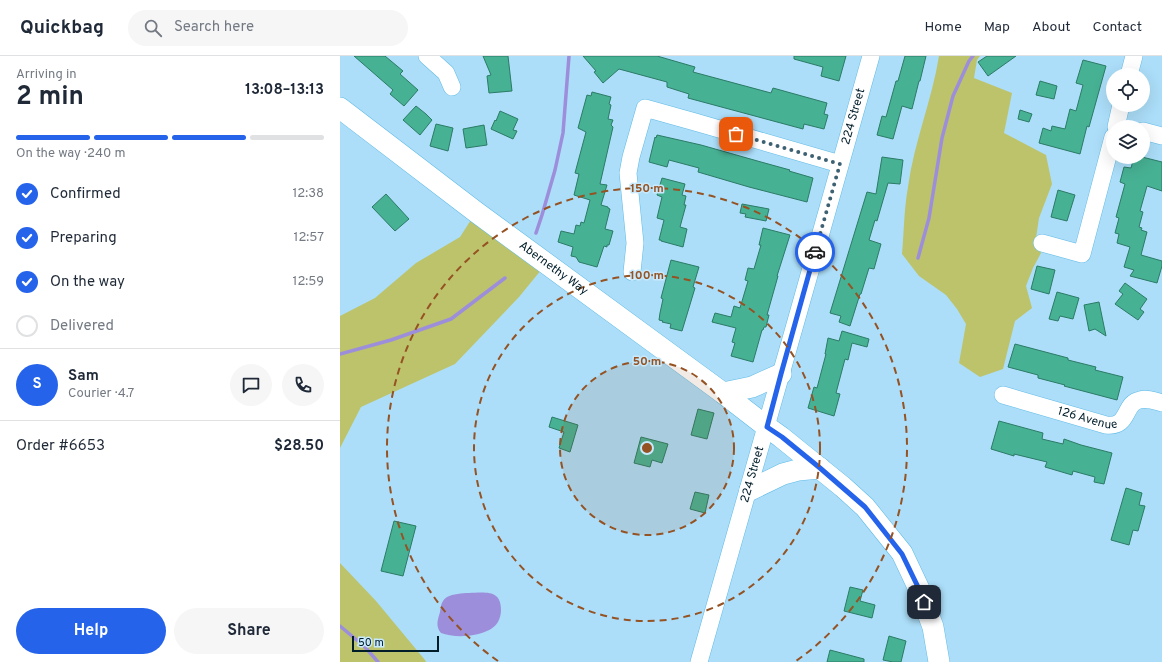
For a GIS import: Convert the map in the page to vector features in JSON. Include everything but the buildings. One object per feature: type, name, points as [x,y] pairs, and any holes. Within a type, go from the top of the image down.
[{"type":"main road","name":"Abernethy Way","points":[[340,108],[501,230],[782,437],[865,507],[902,554],[919,589],[933,627],[940,662]]},
{"type":"main road","points":[[723,393],[752,387],[781,374]]},
{"type":"main road","points":[[750,490],[784,474],[798,470],[820,468]]},
{"type":"street","points":[[427,56],[446,73],[452,87]]},
{"type":"street","name":"224 Street","points":[[699,662],[750,490],[781,374],[871,56]]},
{"type":"street","points":[[1131,68],[1134,56]]},
{"type":"street","points":[[632,272],[635,242],[628,173],[645,108],[840,164]]},
{"type":"street","points":[[1150,133],[1162,136]]},
{"type":"street","points":[[1042,243],[1082,254],[1108,164]]},
{"type":"street","name":"126 Avenue","points":[[1003,395],[1113,426],[1122,421],[1133,402],[1144,399],[1162,403]]},
{"type":"green space","points":[[939,56],[980,56],[977,60],[974,78],[1012,93],[1004,133],[1046,155],[1052,184],[1039,218],[1036,238],[1041,253],[1026,286],[1032,308],[1015,321],[1003,369],[980,377],[959,363],[966,324],[957,309],[946,295],[919,276],[902,254],[906,204],[911,170]]},
{"type":"green space","points":[[476,212],[546,264],[519,297],[455,364],[361,407],[340,448],[340,316],[375,298],[416,263],[460,237]]},
{"type":"green space","points":[[340,563],[376,601],[426,662],[340,662]]},
{"type":"shaded area","points":[[461,593],[493,594],[500,602],[500,616],[494,627],[480,634],[472,635],[455,636],[441,633],[438,628],[438,622],[442,602],[447,597]]},
{"type":"waterway","points":[[536,233],[555,170],[563,133],[569,56]]},
{"type":"waterway","points":[[918,258],[929,218],[942,138],[953,96],[969,61],[973,56]]},
{"type":"waterway","points":[[340,354],[391,340],[451,319],[505,278]]},
{"type":"waterway","points":[[340,626],[365,647],[378,662]]},
{"type":"way so far","points":[[736,134],[840,164],[815,252]]},
{"type":"route","points":[[815,252],[767,427],[782,437],[820,468],[865,507],[902,554],[924,602]]}]
